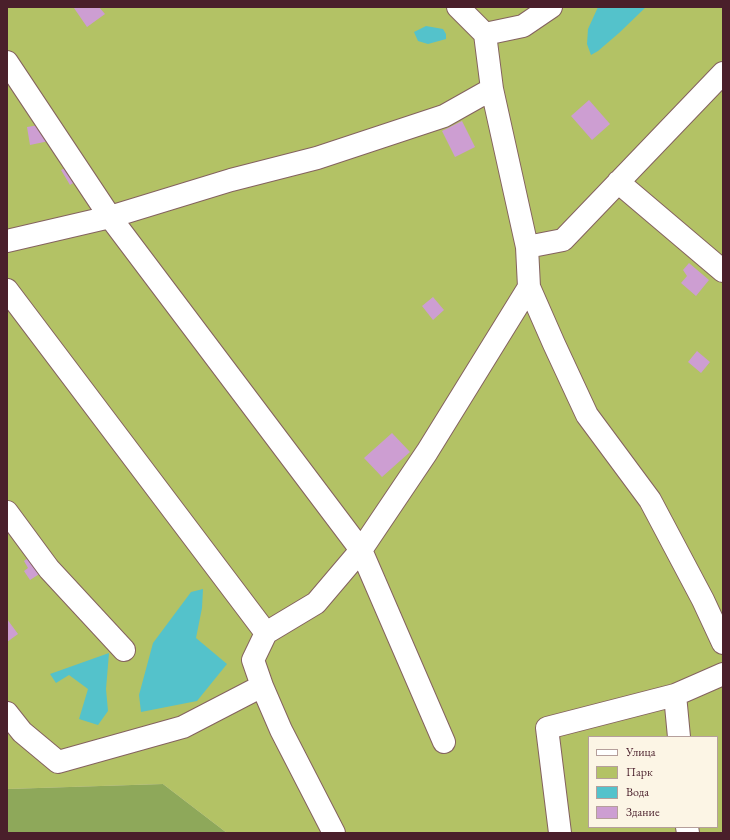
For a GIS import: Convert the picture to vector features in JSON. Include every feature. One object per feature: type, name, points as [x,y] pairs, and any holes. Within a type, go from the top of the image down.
[{"type":"lane","points":[[458,7],[485,34],[492,89],[527,246],[529,287],[587,415],[650,500],[703,600],[723,643]]},
{"type":"lane","points":[[485,34],[523,26],[551,7]]},
{"type":"lane","points":[[7,62],[110,216],[361,550],[444,742]]},
{"type":"lane","points":[[527,246],[563,240],[723,73]]},
{"type":"lane","points":[[7,241],[110,216],[231,180],[317,158],[444,116],[492,89]]},
{"type":"lane","points":[[618,182],[723,272]]},
{"type":"lane","points":[[334,833],[281,730],[262,686],[253,660],[266,633],[316,603],[361,550],[427,452],[529,287]]},
{"type":"lane","points":[[7,290],[266,633]]},
{"type":"lane","points":[[7,512],[49,569],[124,650]]},
{"type":"lane","points":[[559,833],[547,728],[675,695],[723,674]]},
{"type":"lane","points":[[7,713],[22,732],[58,762],[183,727],[262,686]]},
{"type":"lane","points":[[675,695],[679,736]]},
{"type":"green space","points":[[7,7],[723,7],[723,833],[227,833],[163,784],[7,789]]},
{"type":"green space","points":[[163,784],[227,833],[7,833],[7,789]]},
{"type":"water","points":[[598,7],[646,7],[619,33],[591,55],[587,44],[588,29]]},
{"type":"water","points":[[426,26],[443,29],[446,34],[446,39],[428,44],[418,41],[414,32]]},
{"type":"water","points":[[203,589],[202,608],[196,638],[227,664],[197,701],[141,712],[139,695],[153,643],[191,592]]},
{"type":"water","points":[[109,653],[106,689],[108,711],[98,725],[79,719],[88,689],[69,675],[56,683],[50,674]]},
{"type":"building","points":[[99,7],[105,14],[87,27],[74,8]]},
{"type":"building","points":[[589,100],[610,124],[592,140],[571,116]]},
{"type":"building","points":[[462,121],[475,147],[455,157],[442,131]]},
{"type":"building","points":[[46,124],[49,141],[30,145],[27,127]]},
{"type":"building","points":[[73,164],[81,178],[70,185],[61,170]]},
{"type":"building","points":[[689,263],[709,280],[696,296],[681,283],[687,276],[683,270]]},
{"type":"building","points":[[433,297],[444,310],[433,320],[422,306]]},
{"type":"building","points":[[697,351],[710,362],[701,373],[688,362]]},
{"type":"building","points":[[392,433],[410,452],[382,477],[364,458]]},
{"type":"building","points":[[33,554],[44,571],[30,580],[24,571],[28,568],[24,561]]},
{"type":"building","points":[[7,619],[18,634],[7,642]]}]
